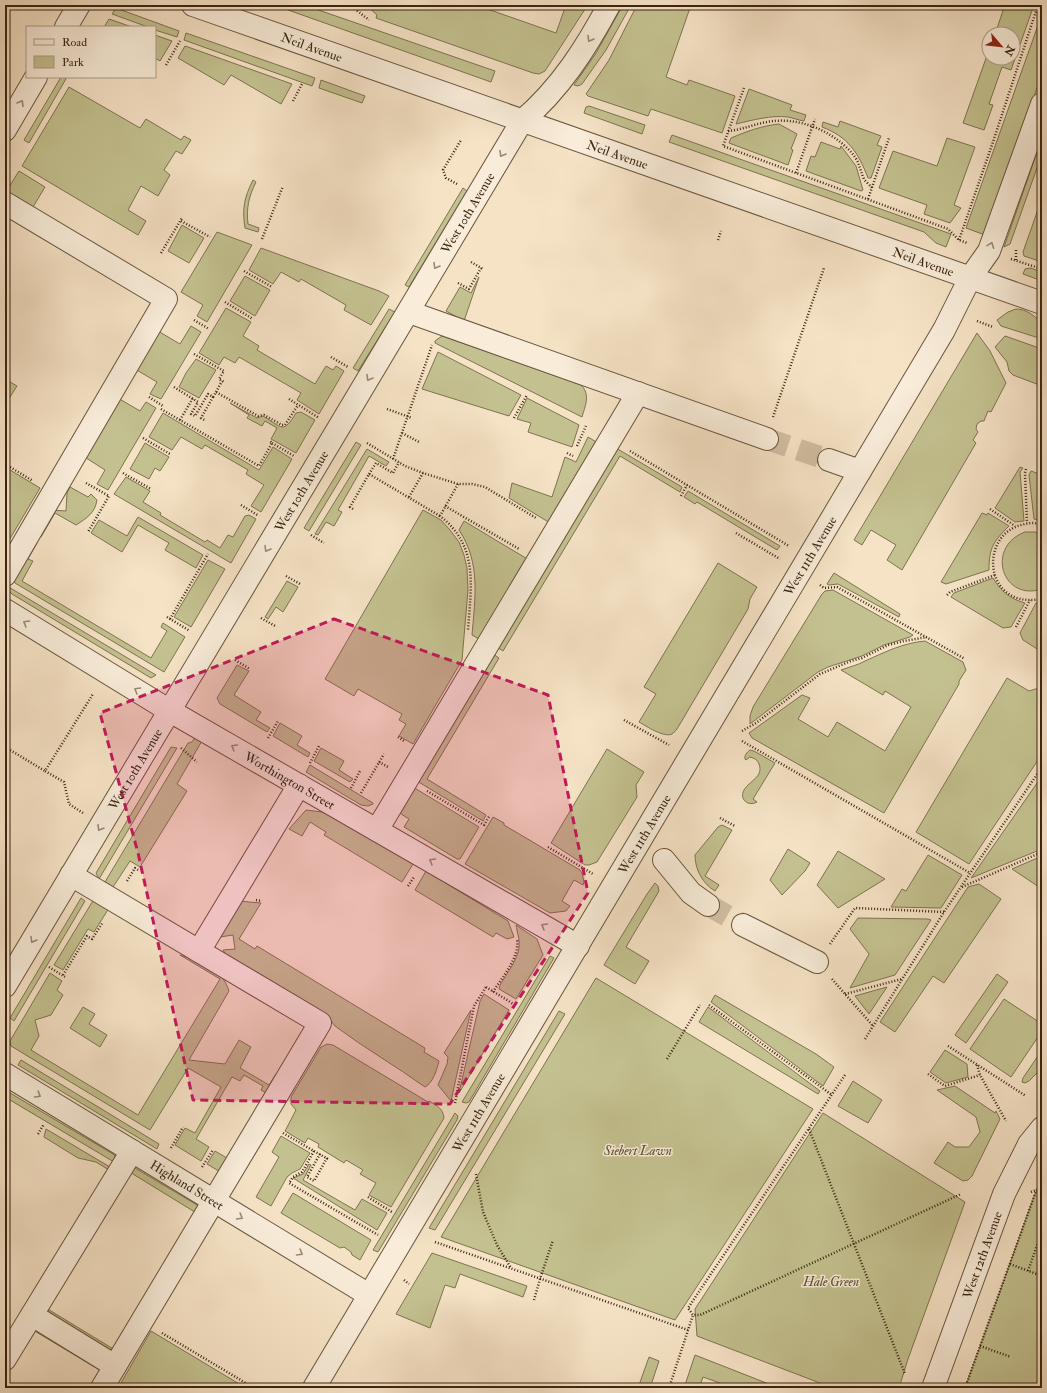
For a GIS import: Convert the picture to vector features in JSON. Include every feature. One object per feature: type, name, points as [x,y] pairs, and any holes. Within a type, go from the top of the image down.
[{"type":"street","points":[[67,26],[79,5]]},
{"type":"street","name":"Neil Avenue","points":[[193,5],[1042,303]]},
{"type":"street","name":"West 10th Avenue","points":[[5,986],[522,121],[534,111],[562,82],[586,45],[609,5]]},
{"type":"street","points":[[5,130],[35,78]]},
{"type":"street","name":"West 11th Avenue","points":[[314,1388],[944,330],[970,278],[989,251],[1042,104]]},
{"type":"street","points":[[5,203],[166,299],[5,575]]},
{"type":"street","points":[[409,312],[766,438]]},
{"type":"street","points":[[377,830],[638,393]]},
{"type":"street","points":[[829,460],[860,472]]},
{"type":"street","name":"Worthington Street","points":[[5,610],[170,711],[578,946]]},
{"type":"street","points":[[199,951],[298,785]]},
{"type":"street","points":[[664,860],[691,893],[708,905]]},
{"type":"street","points":[[71,875],[320,1023],[102,1388]]},
{"type":"street","points":[[743,925],[817,962]]},
{"type":"street","name":"Highland Street","points":[[5,1074],[369,1295]]},
{"type":"street","name":"West 12th Avenue","points":[[933,1388],[1004,1194],[1029,1144],[1042,1128]]},
{"type":"street","points":[[5,1359],[132,1151]]},
{"type":"street","points":[[32,1315],[115,1366]]},
{"type":"path","points":[[350,5],[369,20]]},
{"type":"path","points":[[744,88],[723,146],[948,229],[959,240],[1038,5]]},
{"type":"path","points":[[166,64],[180,41]]},
{"type":"path","points":[[293,101],[302,84]]},
{"type":"path","points":[[796,173],[815,119]]},
{"type":"path","points":[[728,131],[737,131],[746,126],[769,121],[794,122],[812,126],[834,137],[852,152],[859,164],[864,179],[872,188]]},
{"type":"path","points":[[868,199],[889,138]]},
{"type":"path","points":[[459,185],[446,178],[443,170],[460,140]]},
{"type":"path","points":[[262,239],[283,186]]},
{"type":"path","points":[[161,253],[181,219],[210,237]]},
{"type":"path","points":[[718,240],[721,231]]},
{"type":"path","points":[[458,283],[469,289],[482,268],[471,262]]},
{"type":"path","points":[[766,438],[824,268]]},
{"type":"path","points":[[244,271],[272,287]]},
{"type":"path","points":[[225,302],[253,319]]},
{"type":"path","points":[[194,320],[209,329]]},
{"type":"path","points":[[977,321],[993,327]]},
{"type":"path","points":[[393,459],[432,345]]},
{"type":"path","points":[[194,354],[224,371],[219,379],[223,381],[201,418],[206,421]]},
{"type":"path","points":[[331,357],[347,366]]},
{"type":"path","points":[[174,387],[198,402],[192,414],[195,416],[208,394],[213,397]]},
{"type":"path","points":[[216,392],[258,416],[264,415],[282,425],[285,425],[288,422],[298,405]]},
{"type":"path","points":[[514,418],[527,395]]},
{"type":"path","points":[[148,397],[163,406]]},
{"type":"path","points":[[180,420],[193,398]]},
{"type":"path","points":[[289,399],[317,417]]},
{"type":"path","points":[[161,409],[259,466],[271,442],[294,456]]},
{"type":"path","points":[[387,409],[412,418]]},
{"type":"path","points":[[567,454],[573,456],[586,426]]},
{"type":"path","points":[[402,433],[419,442]]},
{"type":"path","points":[[143,438],[170,454]]},
{"type":"path","points":[[611,438],[789,546]]},
{"type":"path","points":[[367,443],[393,459],[423,473],[458,484],[472,484],[485,487],[542,522]]},
{"type":"path","points":[[353,509],[350,507],[376,463],[393,474],[399,462]]},
{"type":"path","points":[[5,464],[53,493]]},
{"type":"path","points":[[1026,469],[1027,523]]},
{"type":"path","points":[[123,473],[151,489]]},
{"type":"path","points":[[409,497],[423,473]]},
{"type":"path","points":[[369,474],[440,516],[450,523],[457,532],[469,559],[472,586],[468,632]]},
{"type":"path","points":[[440,516],[458,484]]},
{"type":"path","points":[[681,496],[687,485]]},
{"type":"path","points":[[88,532],[109,496],[95,488]]},
{"type":"path","points":[[241,505],[259,515]]},
{"type":"path","points":[[446,506],[524,552]]},
{"type":"path","points":[[990,509],[1015,526]]},
{"type":"path","points":[[1042,524],[1027,523],[1015,526],[1005,533],[997,543],[993,555],[993,569],[995,575],[1006,591],[1017,598],[1030,600],[1042,599]]},
{"type":"path","points":[[736,533],[780,560]]},
{"type":"path","points":[[311,535],[324,543]]},
{"type":"path","points":[[192,632],[168,618],[208,554]]},
{"type":"path","points":[[947,595],[950,592],[995,575]]},
{"type":"path","points":[[286,576],[300,584]]},
{"type":"path","points":[[820,585],[824,588],[837,587],[965,659]]},
{"type":"path","points":[[1016,627],[1030,600]]},
{"type":"path","points":[[261,618],[275,626]]},
{"type":"path","points":[[742,731],[756,723],[820,674],[888,646],[904,641],[927,637]]},
{"type":"path","points":[[235,660],[250,669]]},
{"type":"path","points":[[45,771],[93,694]]},
{"type":"path","points":[[624,720],[670,746]]},
{"type":"path","points":[[268,738],[278,722]]},
{"type":"path","points":[[742,741],[970,873]]},
{"type":"path","points":[[310,763],[319,746]]},
{"type":"path","points":[[5,747],[64,782],[68,804],[83,813]]},
{"type":"path","points":[[181,748],[197,762]]},
{"type":"path","points":[[361,793],[384,754]]},
{"type":"path","points":[[865,1039],[960,887],[1042,768]]},
{"type":"path","points":[[351,788],[360,771]]},
{"type":"path","points":[[406,781],[484,825],[490,815]]},
{"type":"path","points":[[720,818],[735,826]]},
{"type":"path","points":[[548,847],[594,874]]},
{"type":"path","points":[[960,887],[1042,852]]},
{"type":"path","points":[[50,967],[64,976],[87,936],[92,939],[135,868],[138,870]]},
{"type":"path","points":[[873,1026],[817,962],[855,908],[944,912]]},
{"type":"path","points":[[493,992],[514,958],[518,944],[516,935]]},
{"type":"path","points":[[845,994],[902,979]]},
{"type":"path","points":[[454,1108],[474,1006],[485,987],[516,1005]]},
{"type":"path","points":[[667,1059],[700,1005]]},
{"type":"path","points":[[709,1005],[832,1095]]},
{"type":"path","points":[[948,1046],[1026,1096]]},
{"type":"path","points":[[977,1064],[980,1075],[1006,1121]]},
{"type":"path","points":[[928,1074],[945,1086],[980,1075]]},
{"type":"path","points":[[693,1315],[688,1308],[845,1075]]},
{"type":"path","points":[[38,1134],[44,1124]]},
{"type":"path","points":[[171,1148],[183,1127]]},
{"type":"path","points":[[809,1129],[905,1374]]},
{"type":"path","points":[[283,1133],[320,1154],[328,1159],[314,1181],[307,1177],[320,1154]]},
{"type":"path","points":[[202,1167],[213,1150]]},
{"type":"path","points":[[314,1151],[302,1172],[293,1177],[289,1183],[379,1235]]},
{"type":"path","points":[[476,1174],[483,1212],[497,1245],[512,1269]]},
{"type":"path","points":[[965,1388],[1035,1194],[1042,1179]]},
{"type":"path","points":[[693,1315],[700,1315],[961,1194]]},
{"type":"path","points":[[368,1197],[392,1212]]},
{"type":"path","points":[[1028,1271],[1039,1240],[1042,1238]]},
{"type":"path","points":[[534,1300],[554,1240]]},
{"type":"path","points":[[435,1242],[688,1330]]},
{"type":"path","points":[[1010,1264],[1042,1276]]},
{"type":"path","points":[[669,1388],[693,1315]]},
{"type":"path","points":[[141,1322],[254,1388]]},
{"type":"path","points":[[980,1346],[1011,1357]]},
{"type":"highlighted area","points":[[334,619],[548,695],[588,893],[450,1104],[193,1100],[138,853],[100,713]]},
{"type":"green space","points":[[274,5],[304,5],[495,71],[491,82]]},
{"type":"green space","points":[[366,5],[476,5],[556,33],[566,5],[587,6],[545,71],[539,74],[376,18],[377,15]]},
{"type":"green space","points":[[623,5],[631,5],[606,50],[582,84],[578,86],[574,85],[596,53]]},
{"type":"green space","points":[[637,5],[691,5],[666,77],[687,85],[689,80],[735,96],[722,133],[651,109],[648,116],[588,96],[586,94],[609,60]]},
{"type":"green space","points":[[1005,5],[1034,5],[1021,42],[1021,26],[998,26]]},
{"type":"green space","points":[[116,8],[179,31],[177,37],[156,30],[156,26],[145,26],[112,14]]},
{"type":"green space","points":[[1042,14],[1042,74],[985,235],[966,228]]},
{"type":"green space","points":[[109,19],[129,26],[105,26]]},
{"type":"green space","points":[[186,33],[315,78],[312,86],[184,40]]},
{"type":"green space","points":[[156,35],[172,41],[160,61],[156,59]]},
{"type":"green space","points":[[185,46],[292,84],[281,104],[231,75],[224,85],[178,58]]},
{"type":"green space","points":[[983,66],[1012,66],[1011,70],[1002,67],[989,104],[993,105],[984,130],[963,123]]},
{"type":"green space","points":[[60,78],[66,78],[29,143],[24,140]]},
{"type":"green space","points":[[321,80],[365,96],[362,103],[319,88]]},
{"type":"green space","points":[[69,87],[140,128],[146,119],[181,140],[184,136],[191,140],[182,154],[176,151],[164,170],[170,175],[158,196],[141,186],[128,210],[146,221],[138,235],[22,166]]},
{"type":"green space","points":[[749,89],[792,105],[790,110],[806,115],[804,121],[788,117],[775,117],[762,118],[736,124]]},
{"type":"green space","points":[[589,106],[645,125],[642,134],[584,113],[586,107]]},
{"type":"green space","points":[[840,121],[881,136],[877,145],[882,147],[871,178],[868,178],[860,160],[851,146],[839,136],[822,127],[823,122],[838,127]]},
{"type":"green space","points":[[779,124],[797,134],[791,149],[793,150],[788,165],[729,143],[731,138],[743,133],[760,127]]},
{"type":"green space","points":[[672,135],[951,234],[946,247],[936,243],[924,232],[669,142]]},
{"type":"green space","points":[[947,138],[975,147],[954,205],[961,208],[950,223],[924,214],[927,205],[879,188],[893,151],[937,166]]},
{"type":"green space","points":[[1042,138],[1042,154],[1010,244],[1004,247]]},
{"type":"green space","points":[[821,142],[840,149],[841,146],[856,166],[863,190],[861,191],[806,171],[811,156],[815,157]]},
{"type":"green space","points":[[19,171],[45,187],[33,207],[6,194]]},
{"type":"green space","points":[[253,180],[256,182],[249,202],[247,213],[248,224],[259,228],[258,232],[245,228],[244,221],[244,204]]},
{"type":"green space","points":[[463,188],[467,191],[409,287],[405,285]]},
{"type":"green space","points":[[1042,198],[1042,262],[1024,256],[1023,252]]},
{"type":"green space","points":[[182,225],[204,238],[189,263],[168,251]]},
{"type":"green space","points":[[217,232],[252,245],[207,322],[197,316],[203,305],[181,292]]},
{"type":"green space","points":[[261,248],[389,296],[371,325],[344,310],[346,305],[301,279],[299,282],[281,272],[273,284],[249,270]]},
{"type":"green space","points":[[1030,268],[1042,272],[1042,281],[1023,274],[1025,269]]},
{"type":"green space","points":[[245,276],[270,290],[255,316],[230,301]]},
{"type":"green space","points":[[479,277],[464,321],[446,311],[460,287],[471,293]]},
{"type":"green space","points":[[226,308],[251,322],[243,336],[259,346],[257,350],[315,384],[326,366],[333,370],[336,366],[344,371],[319,414],[297,400],[301,393],[239,357],[235,363],[224,357],[219,365],[199,353]]},
{"type":"green space","points":[[389,309],[395,312],[358,371],[353,368]]},
{"type":"green space","points":[[1020,309],[1033,315],[1042,323],[1042,339],[1001,326],[997,320],[1008,312]]},
{"type":"green space","points":[[191,326],[201,332],[161,399],[150,394],[157,382],[135,369],[158,331],[180,344]]},
{"type":"green space","points":[[977,333],[990,351],[1006,383],[991,412],[988,411],[984,421],[977,424],[976,429],[978,432],[973,440],[976,443],[902,570],[887,560],[896,545],[871,530],[862,545],[854,540]]},
{"type":"green space","points":[[442,336],[581,385],[587,397],[582,417],[435,343],[435,341]]},
{"type":"green space","points":[[1005,336],[1042,349],[1042,386],[1013,375],[1009,371],[1007,362],[995,347]]},
{"type":"green space","points":[[438,352],[521,395],[509,416],[422,389]]},
{"type":"green space","points":[[196,359],[216,370],[199,398],[179,387],[186,373]]},
{"type":"green space","points":[[5,379],[17,386],[5,405]]},
{"type":"green space","points":[[118,398],[140,411],[146,402],[156,408],[108,490],[97,484],[105,470],[83,456]]},
{"type":"green space","points":[[527,398],[579,425],[572,447],[528,432],[531,423],[517,419]]},
{"type":"green space","points":[[230,403],[257,418],[263,416],[282,427],[292,420],[296,413],[301,412],[315,420],[296,453],[271,439],[277,428],[265,421],[262,426],[247,418],[249,415]]},
{"type":"green space","points":[[163,413],[259,470],[273,447],[292,459],[261,512],[251,506],[264,485],[246,474],[248,470],[205,445],[202,449],[181,437],[172,450],[149,437]]},
{"type":"green space","points":[[588,437],[598,443],[550,523],[509,498],[512,483],[552,497],[565,457],[576,462]]},
{"type":"green space","points":[[356,442],[361,445],[309,531],[304,528]]},
{"type":"green space","points":[[145,443],[169,457],[160,471],[155,468],[149,479],[130,469]]},
{"type":"green space","points":[[616,448],[682,487],[680,492],[620,456],[503,651],[497,647]]},
{"type":"green space","points":[[367,449],[389,462],[386,466],[369,456],[338,510],[342,512],[334,526],[326,522],[318,535],[315,534]]},
{"type":"green space","points":[[5,467],[40,488],[5,547]]},
{"type":"green space","points":[[1020,467],[1023,468],[1020,472],[1024,521],[1015,522],[995,508]]},
{"type":"green space","points":[[1031,471],[1042,475],[1042,521],[1034,519],[1029,475]]},
{"type":"green space","points":[[126,477],[150,491],[143,502],[161,513],[160,515],[205,542],[207,540],[220,548],[228,535],[233,537],[245,516],[249,515],[256,519],[231,563],[114,494]]},
{"type":"green space","points":[[70,487],[88,497],[91,494],[97,500],[92,512],[76,525],[55,513],[41,537],[37,534],[51,510],[66,511],[67,493]]},
{"type":"green space","points":[[688,491],[780,546],[777,550],[697,502],[695,504],[684,497]]},
{"type":"green space","points":[[423,510],[441,520],[459,542],[467,568],[468,590],[462,660],[413,744],[399,736],[406,724],[399,720],[402,714],[358,689],[354,696],[325,679]]},
{"type":"green space","points":[[982,513],[987,515],[988,513],[1009,526],[993,545],[989,562],[989,570],[946,584],[941,582]]},
{"type":"green space","points":[[138,517],[203,555],[196,568],[165,550],[169,543],[138,525],[122,552],[91,533],[99,520],[127,536]]},
{"type":"green space","points":[[464,521],[529,560],[481,640],[472,635],[475,581],[471,555],[459,530]]},
{"type":"green space","points":[[1025,532],[1042,533],[1042,589],[1028,591],[1017,588],[1008,581],[1004,571],[1002,560],[1005,549],[1013,539]]},
{"type":"green space","points":[[33,541],[37,543],[28,559],[33,561],[22,581],[151,658],[167,631],[161,627],[163,623],[185,637],[164,672],[15,583],[11,576]]},
{"type":"green space","points":[[208,560],[225,569],[191,627],[174,617]]},
{"type":"green space","points":[[718,563],[757,587],[750,599],[748,609],[677,729],[674,733],[669,735],[660,733],[639,722],[656,694],[644,687]]},
{"type":"green space","points":[[834,573],[900,614],[899,617],[838,584],[827,584]]},
{"type":"green space","points":[[993,578],[1006,594],[1025,603],[1011,627],[1003,628],[951,597],[954,593]]},
{"type":"green space","points":[[287,581],[298,587],[283,612],[276,607],[268,619],[265,617]]},
{"type":"green space","points":[[7,586],[156,675],[151,678],[12,594],[8,590]]},
{"type":"green space","points":[[833,590],[913,635],[884,645],[862,656],[828,667],[818,672],[750,724],[750,716],[753,707],[822,594],[825,591]]},
{"type":"green space","points":[[1042,602],[1042,652],[1023,640],[1020,633],[1036,603]]},
{"type":"green space","points":[[925,641],[963,662],[966,670],[884,813],[752,738],[749,733],[802,695],[810,698],[798,719],[828,737],[837,722],[885,751],[911,707],[885,691],[883,695],[841,670],[859,664],[894,648]]},
{"type":"green space","points":[[493,654],[499,658],[427,779],[486,815],[483,821],[417,781]]},
{"type":"green space","points":[[237,665],[249,671],[234,695],[261,712],[256,720],[270,728],[267,732],[220,704],[217,698]]},
{"type":"green space","points":[[1007,678],[1029,691],[1042,687],[1042,754],[969,864],[916,832]]},
{"type":"green space","points":[[280,723],[302,736],[297,745],[310,753],[308,757],[273,736]]},
{"type":"green space","points":[[200,730],[206,734],[177,784],[187,791],[140,867],[130,861],[113,887],[105,882],[188,743],[192,742]]},
{"type":"green space","points":[[171,747],[177,748],[99,879],[96,873]]},
{"type":"green space","points":[[321,748],[344,761],[339,770],[353,779],[350,782],[314,761]]},
{"type":"green space","points":[[607,749],[644,772],[636,785],[637,797],[597,862],[585,865],[551,843]]},
{"type":"green space","points":[[750,750],[775,763],[753,799],[757,802],[750,804],[745,801],[743,793],[746,787],[758,776],[760,768],[756,759],[750,757],[746,760],[745,759],[746,754]]},
{"type":"green space","points":[[310,765],[373,804],[368,806],[361,805],[306,772]]},
{"type":"green space","points":[[1042,776],[1042,849],[971,878]]},
{"type":"green space","points":[[413,787],[479,827],[460,859],[457,859],[404,827],[409,819],[398,812]]},
{"type":"green space","points":[[306,810],[322,812],[338,817],[413,864],[402,882],[324,835],[326,832],[310,822],[302,836],[289,829]]},
{"type":"green space","points":[[493,817],[580,870],[584,882],[583,885],[574,880],[562,901],[570,906],[566,911],[550,913],[465,864]]},
{"type":"green space","points":[[722,825],[732,830],[705,876],[719,885],[715,891],[707,885],[700,876],[696,866],[695,855],[718,827]]},
{"type":"green space","points":[[788,849],[810,863],[805,871],[782,895],[770,880]]},
{"type":"green space","points":[[838,851],[885,879],[838,908],[817,885]]},
{"type":"green space","points":[[928,855],[962,875],[941,908],[891,907],[902,889],[906,891]]},
{"type":"green space","points":[[1042,856],[1042,889],[1012,869]]},
{"type":"green space","points":[[426,871],[508,921],[514,937],[507,939],[496,933],[493,937],[415,890]]},
{"type":"green space","points":[[655,883],[658,886],[659,891],[626,947],[649,961],[635,984],[604,965]]},
{"type":"green space","points":[[979,884],[1001,899],[944,983],[933,976],[895,1032],[880,1022],[968,887]]},
{"type":"green space","points":[[81,898],[85,901],[14,1021],[10,1018]]},
{"type":"green space","points":[[94,899],[109,908],[94,932],[88,929],[63,970],[54,965]]},
{"type":"green space","points":[[238,901],[261,903],[239,939],[255,949],[257,946],[425,1048],[424,1052],[439,1061],[434,1076],[428,1085],[425,1087],[357,1042],[335,1026],[325,1014],[226,955],[223,950],[235,949],[233,935],[220,937]]},
{"type":"green space","points":[[858,918],[931,920],[895,975],[850,988],[869,954],[850,929]]},
{"type":"green space","points":[[516,925],[537,939],[543,955],[516,999],[499,989],[518,952],[519,942]]},
{"type":"green space","points":[[180,955],[203,963],[216,971],[226,983],[229,991],[189,1060],[225,1064],[239,1040],[251,1047],[240,1068],[269,1085],[276,1074],[278,1076],[270,1095],[261,1090],[263,1086],[244,1075],[240,1081],[232,1077],[196,1139],[209,1147],[201,1161],[175,1145],[185,1128],[195,1133],[221,1087],[188,1068],[150,1130],[11,1046],[10,1041],[50,973],[62,981],[57,990],[63,995],[51,1015],[35,1020],[39,1036],[31,1050],[138,1115],[220,979]]},
{"type":"green space","points":[[550,956],[554,958],[469,1102],[462,1102]]},
{"type":"green space","points":[[997,974],[1008,982],[966,1043],[955,1035]]},
{"type":"green space","name":"Siebert Lawn","points":[[596,978],[813,1109],[675,1320],[441,1237]]},
{"type":"green space","points":[[887,987],[869,1014],[855,996]]},
{"type":"green space","points":[[484,994],[509,1010],[459,1093],[480,1001]]},
{"type":"green space","points":[[715,995],[816,1054],[834,1067],[823,1086],[711,1002]]},
{"type":"green space","points":[[1004,999],[1042,1024],[1042,1031],[1011,1077],[970,1049]]},
{"type":"green space","points":[[83,1007],[95,1014],[89,1024],[107,1035],[100,1047],[70,1028]]},
{"type":"green space","points":[[708,1007],[820,1091],[818,1094],[699,1022]]},
{"type":"green space","points":[[471,1010],[451,1101],[438,1085],[447,1064],[448,1057],[444,1053]]},
{"type":"green space","points":[[559,1011],[565,1014],[435,1230],[429,1228]]},
{"type":"green space","points":[[327,1044],[333,1045],[441,1109],[444,1118],[391,1207],[369,1195],[376,1183],[360,1174],[363,1170],[346,1160],[344,1163],[318,1147],[319,1144],[308,1138],[305,1143],[285,1131],[296,1110],[291,1104],[291,1097],[321,1047]]},
{"type":"green space","points":[[945,1050],[967,1064],[968,1077],[946,1083],[930,1072]]},
{"type":"green space","points":[[1042,1050],[1042,1068],[1029,1081],[1025,1083],[1022,1082],[1023,1078]]},
{"type":"green space","points":[[21,1060],[159,1144],[157,1149],[18,1065]]},
{"type":"green space","points":[[853,1081],[882,1100],[868,1123],[838,1106]]},
{"type":"green space","points":[[955,1086],[995,1113],[996,1111],[1000,1119],[972,1176],[968,1180],[963,1181],[934,1163],[948,1142],[955,1147],[969,1147],[980,1132],[976,1117],[937,1090]]},
{"type":"green space","points":[[5,1090],[113,1154],[115,1156],[114,1162],[5,1097]]},
{"type":"green space","points":[[455,1113],[458,1116],[457,1120],[378,1252],[373,1250]]},
{"type":"green space","name":"Hale Green","points":[[823,1113],[965,1202],[908,1359],[899,1388],[833,1388],[697,1336],[695,1309]]},
{"type":"green space","points":[[46,1129],[110,1167],[109,1170],[96,1162],[78,1158],[44,1137]]},
{"type":"green space","points":[[281,1136],[310,1153],[300,1169],[287,1177],[271,1206],[256,1197],[279,1157],[272,1152]]},
{"type":"green space","points":[[215,1151],[227,1158],[222,1173],[207,1164]]},
{"type":"green space","points":[[309,1164],[311,1165],[303,1180],[355,1210],[362,1199],[387,1213],[377,1230],[293,1178],[303,1174]]},
{"type":"green space","points":[[131,1168],[135,1168],[197,1205],[199,1208],[198,1214],[128,1171]]},
{"type":"green space","points":[[1042,1179],[1042,1388],[965,1388],[1035,1194]]},
{"type":"green space","points":[[293,1193],[371,1240],[360,1260],[344,1247],[340,1248],[281,1213]]},
{"type":"green space","points":[[432,1253],[527,1286],[523,1297],[460,1274],[455,1288],[445,1285],[430,1328],[396,1314]]},
{"type":"green space","points":[[46,1308],[115,1350],[109,1352],[46,1313]]},
{"type":"green space","points":[[34,1328],[101,1364],[103,1372],[33,1330]]},
{"type":"green space","points":[[151,1331],[246,1388],[118,1388]]},
{"type":"green space","points":[[695,1355],[779,1388],[734,1388],[703,1377],[699,1388],[684,1388]]},
{"type":"green space","points":[[649,1357],[659,1361],[650,1388],[638,1388]]},
{"type":"tunnel","points":[[767,439],[829,460]]},
{"type":"tunnel","points":[[708,905],[743,925]]}]
